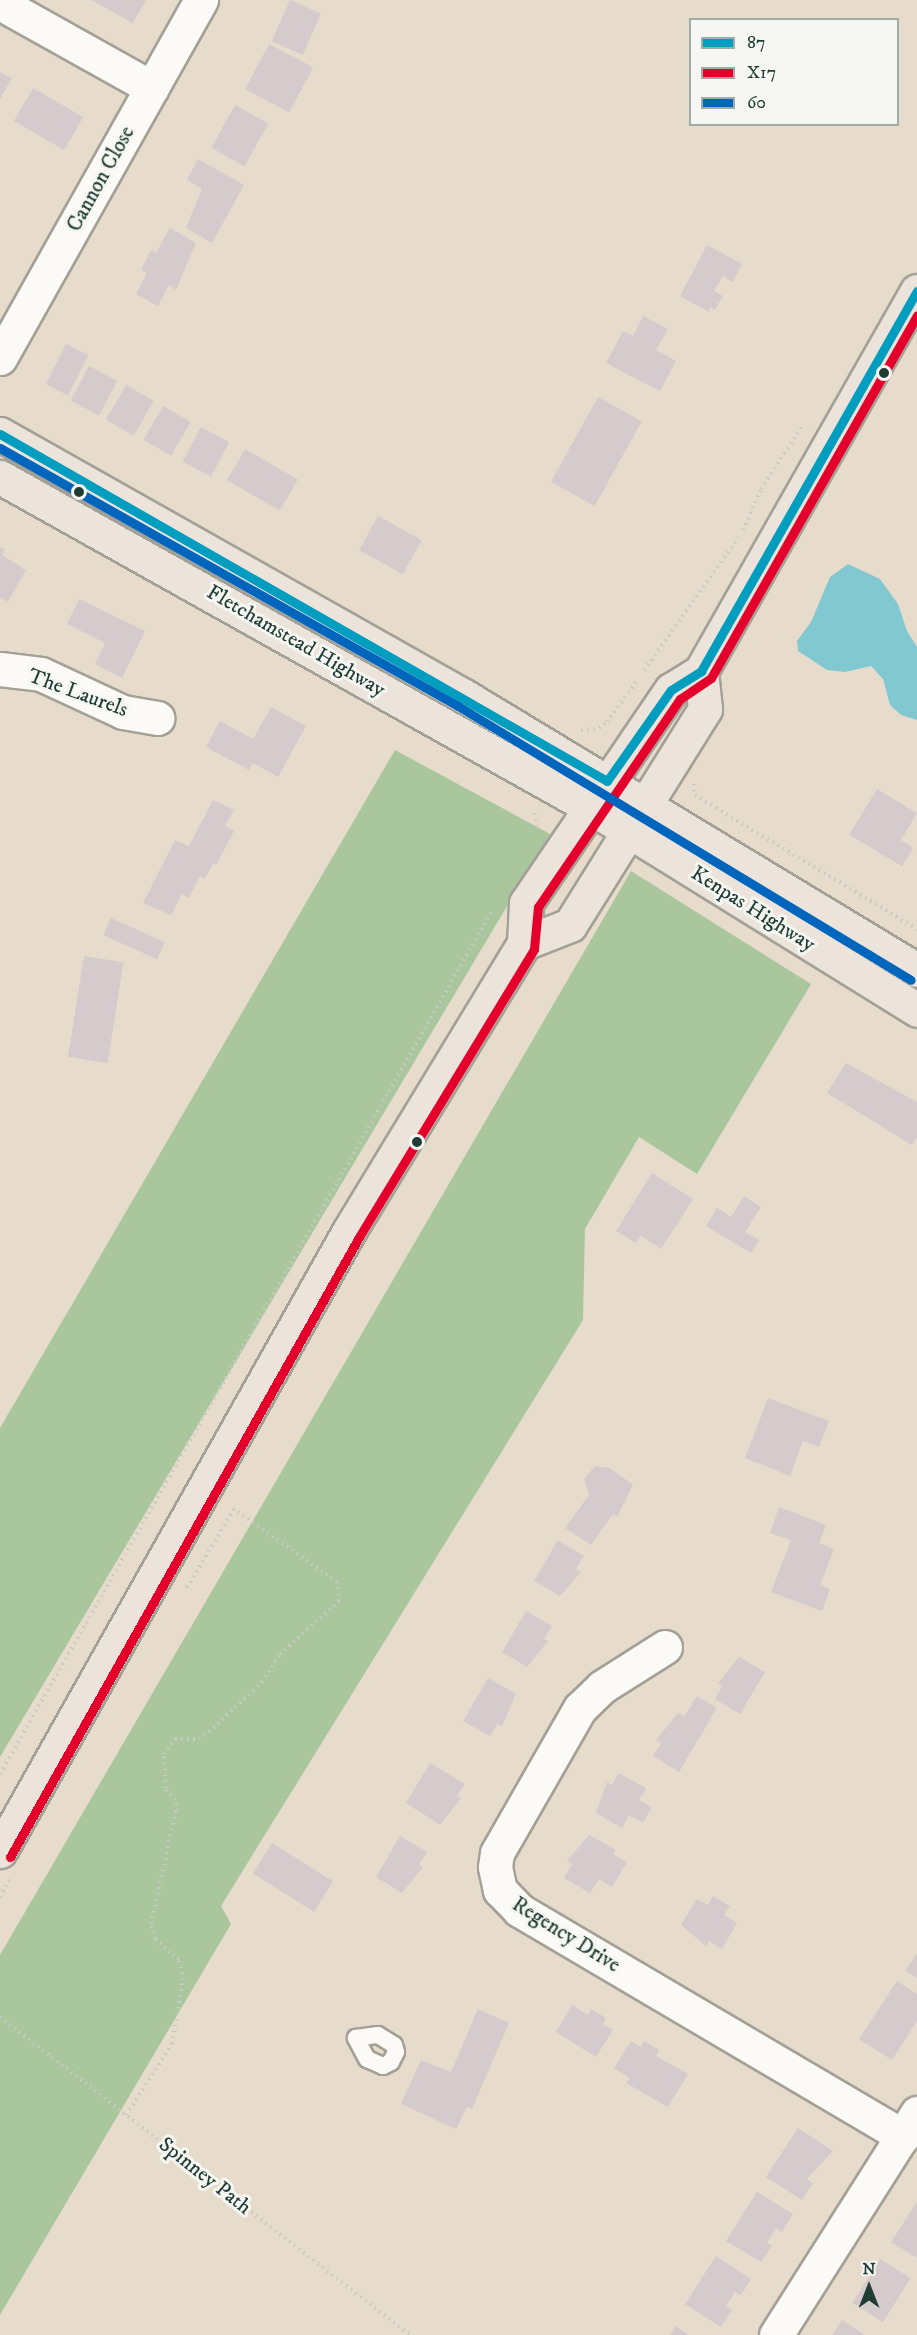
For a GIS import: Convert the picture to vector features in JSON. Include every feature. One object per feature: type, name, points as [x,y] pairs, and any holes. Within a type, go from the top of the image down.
[{"type":"main road","points":[[0,1851],[349,1231],[524,943],[526,903],[671,690],[701,671],[917,291]]},
{"type":"main road","name":"Fletchamstead Highway","points":[[0,434],[599,794]]},
{"type":"main road","name":"Fletchamstead Highway","points":[[0,477],[599,794]]},
{"type":"main road","points":[[524,943],[570,925],[627,830],[705,710],[701,671]]},
{"type":"main road","name":"Kenpas Highway","points":[[599,794],[645,804],[917,970]]},
{"type":"main road","name":"Kenpas Highway","points":[[599,794],[627,830],[917,1010]]},
{"type":"street","name":"Cannon Close","points":[[0,358],[201,0]]},
{"type":"street","points":[[0,3],[152,88]]},
{"type":"street","name":"The Laurels","points":[[0,669],[41,674],[123,712],[156,718]]},
{"type":"street","name":"Regency Drive","points":[[665,1647],[602,1687],[580,1708],[497,1853],[495,1867],[500,1890],[519,1910],[910,2124]]},
{"type":"street","points":[[776,2335],[910,2124]]},
{"type":"path","points":[[576,729],[592,730],[607,722],[742,533],[760,489],[807,421]]},
{"type":"path","points":[[693,778],[695,795],[917,929]]},
{"type":"path","points":[[531,807],[538,824],[536,835]]},
{"type":"path","points":[[0,1774],[494,907]]},
{"type":"path","points":[[126,2115],[172,2044],[183,1980],[179,1960],[155,1939],[151,1924],[176,1811],[175,1800],[165,1788],[164,1754],[175,1739],[199,1739],[209,1732],[262,1682],[280,1654],[339,1601],[337,1582],[234,1509]]},
{"type":"path","name":"Spinney Path","points":[[0,2018],[410,2335]]},
{"type":"green space","points":[[395,750],[550,834],[0,1757],[0,1428]]},
{"type":"green space","points":[[631,871],[811,984],[697,1174],[639,1137],[585,1229],[583,1320],[221,1906],[231,1924],[0,2315],[0,1955]]},
{"type":"water","points":[[848,564],[880,579],[898,604],[907,631],[917,647],[917,720],[901,715],[890,705],[883,679],[871,666],[845,672],[827,670],[798,651],[797,641],[811,622],[830,577]]},
{"type":"building","points":[[91,0],[146,0],[133,23]]},
{"type":"building","points":[[290,0],[321,14],[303,55],[272,41]]},
{"type":"building","points":[[269,44],[313,67],[289,113],[245,89]]},
{"type":"building","points":[[0,72],[12,78],[0,99]]},
{"type":"building","points":[[33,88],[83,117],[64,150],[14,121]]},
{"type":"building","points":[[235,105],[268,123],[244,166],[211,148]]},
{"type":"building","points":[[198,159],[244,185],[212,243],[186,228],[202,189],[187,180]]},
{"type":"building","points":[[170,228],[196,243],[176,290],[169,285],[158,306],[136,294],[147,273],[141,270],[151,250],[156,253]]},
{"type":"building","points":[[707,245],[742,264],[733,282],[723,276],[714,291],[723,296],[715,310],[711,307],[709,312],[680,296]]},
{"type":"building","points":[[643,316],[668,329],[656,350],[676,361],[660,391],[606,363],[623,331],[633,336]]},
{"type":"building","points":[[66,344],[88,355],[68,395],[46,384]]},
{"type":"building","points":[[89,366],[117,381],[99,415],[71,400]]},
{"type":"building","points":[[126,385],[154,401],[134,436],[106,420]]},
{"type":"building","points":[[598,397],[642,421],[595,506],[551,482]]},
{"type":"building","points":[[163,406],[191,422],[171,456],[144,440]]},
{"type":"building","points":[[201,427],[229,442],[211,476],[183,461]]},
{"type":"building","points":[[245,449],[298,480],[280,511],[227,480]]},
{"type":"building","points":[[378,516],[422,540],[403,574],[359,550]]},
{"type":"building","points":[[0,547],[5,550],[2,555],[26,570],[8,602],[0,597]]},
{"type":"building","points":[[79,599],[145,631],[122,678],[95,664],[105,643],[67,624]]},
{"type":"building","points":[[271,707],[306,726],[278,777],[253,763],[249,770],[206,747],[220,721],[253,739]]},
{"type":"building","points":[[877,789],[917,813],[901,840],[913,848],[902,866],[849,835]]},
{"type":"building","points":[[213,800],[234,810],[225,826],[234,831],[216,865],[213,864],[205,879],[200,876],[189,898],[182,894],[171,915],[143,903],[175,840],[189,846]]},
{"type":"building","points":[[111,918],[165,942],[157,959],[103,935]]},
{"type":"building","points":[[84,956],[124,962],[108,1063],[68,1057]]},
{"type":"building","points":[[846,1063],[917,1102],[917,1137],[912,1145],[827,1093]]},
{"type":"building","points":[[652,1173],[693,1199],[661,1249],[641,1236],[636,1243],[616,1231]]},
{"type":"building","points":[[744,1196],[761,1207],[745,1232],[759,1240],[751,1253],[706,1226],[717,1208],[731,1217]]},
{"type":"building","points":[[768,1398],[829,1421],[819,1447],[803,1441],[790,1476],[745,1458]]},
{"type":"building","points":[[595,1466],[610,1468],[633,1485],[617,1517],[613,1514],[591,1545],[565,1528],[589,1495],[584,1479]]},
{"type":"building","points":[[779,1507],[826,1525],[819,1543],[834,1549],[820,1585],[830,1589],[822,1611],[771,1592],[791,1540],[770,1533]]},
{"type":"building","points":[[558,1540],[584,1556],[576,1569],[581,1572],[560,1596],[534,1581]]},
{"type":"building","points":[[526,1611],[552,1626],[544,1639],[548,1641],[527,1667],[502,1652]]},
{"type":"building","points":[[739,1657],[765,1672],[740,1714],[715,1699],[722,1686],[718,1683]]},
{"type":"building","points":[[488,1678],[516,1694],[502,1726],[497,1724],[490,1736],[463,1721]]},
{"type":"building","points":[[697,1696],[717,1708],[679,1772],[653,1756],[661,1743],[656,1740],[678,1713],[684,1717]]},
{"type":"building","points":[[430,1763],[465,1784],[457,1796],[461,1798],[440,1825],[406,1803]]},
{"type":"building","points":[[619,1773],[646,1788],[639,1800],[652,1807],[643,1823],[629,1815],[622,1828],[596,1813],[607,1782],[612,1785]]},
{"type":"building","points":[[589,1835],[616,1850],[613,1854],[627,1862],[612,1887],[599,1879],[590,1893],[564,1878],[572,1864],[567,1861]]},
{"type":"building","points":[[400,1836],[427,1852],[419,1865],[423,1867],[402,1893],[376,1877]]},
{"type":"building","points":[[272,1843],[333,1881],[314,1912],[253,1874]]},
{"type":"building","points":[[713,1896],[730,1906],[724,1915],[737,1923],[722,1949],[709,1941],[706,1946],[681,1925],[697,1899],[708,1905]]},
{"type":"building","points":[[917,1953],[917,1978],[905,1971]]},
{"type":"building","points":[[897,1981],[917,1994],[917,2021],[892,2060],[859,2039]]},
{"type":"building","points":[[572,2005],[588,2015],[591,2009],[606,2018],[603,2024],[613,2030],[596,2057],[556,2032]]},
{"type":"building","points":[[478,2009],[509,2023],[472,2109],[467,2107],[456,2129],[401,2104],[421,2060],[451,2072]]},
{"type":"building","points":[[631,2041],[641,2047],[644,2041],[659,2050],[656,2056],[688,2074],[668,2107],[626,2083],[630,2078],[614,2068]]},
{"type":"building","points":[[798,2128],[833,2151],[807,2179],[813,2183],[802,2200],[766,2177]]},
{"type":"building","points":[[757,2192],[793,2214],[782,2232],[776,2228],[767,2243],[772,2246],[761,2262],[726,2241]]},
{"type":"building","points":[[917,2202],[917,2258],[891,2242]]},
{"type":"building","points":[[716,2256],[751,2279],[741,2295],[735,2292],[726,2306],[732,2310],[721,2327],[685,2304]]},
{"type":"building","points":[[880,2259],[911,2278],[883,2322],[852,2303]]},
{"type":"building","points":[[842,2320],[865,2335],[832,2335]]},
{"type":"building","points":[[676,2326],[689,2335],[670,2335]]},
{"type":"transit line","name":"87","points":[[0,434],[607,781],[671,690],[701,671],[917,291]]},
{"type":"transit line","name":"X17","points":[[10,1857],[359,1237],[534,949],[538,907],[680,699],[711,678],[917,315]]},
{"type":"transit line","name":"60","points":[[0,448],[458,706],[911,980]]}]
